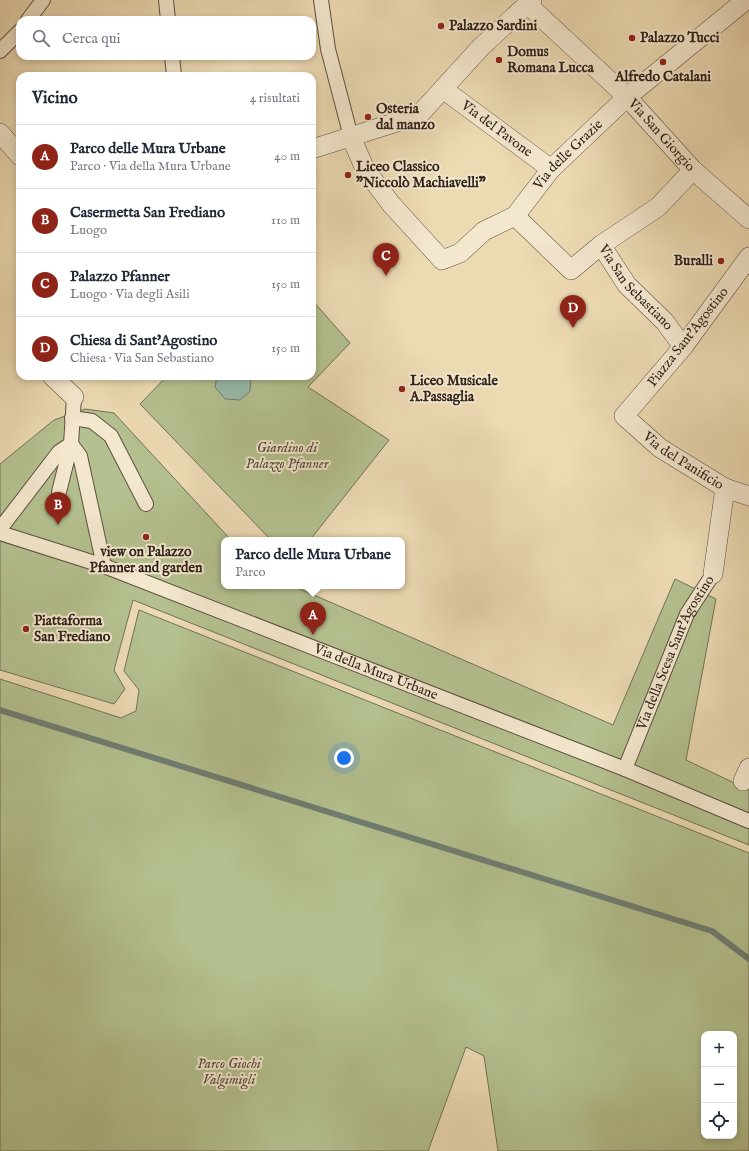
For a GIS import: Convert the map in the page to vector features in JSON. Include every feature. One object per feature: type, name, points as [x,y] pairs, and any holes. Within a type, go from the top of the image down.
[{"type":"street","points":[[31,16],[43,0]]},
{"type":"street","points":[[166,0],[168,16]]},
{"type":"street","points":[[321,0],[328,48],[351,137],[365,169],[391,204],[442,260],[460,253],[484,231],[515,216]]},
{"type":"street","name":"Via delle Grazie","points":[[515,216],[551,169],[627,97],[746,0]]},
{"type":"street","points":[[316,148],[419,115],[482,47],[527,2]]},
{"type":"street","name":"Via San Giorgio","points":[[527,2],[627,97],[694,170],[749,219]]},
{"type":"street","points":[[0,51],[16,35]]},
{"type":"street","points":[[172,60],[174,72]]},
{"type":"street","name":"Via del Pavone","points":[[443,89],[551,169]]},
{"type":"street","points":[[0,133],[16,151]]},
{"type":"street","points":[[601,245],[658,206],[694,170]]},
{"type":"street","name":"Via San Sebastiano","points":[[515,216],[571,270],[601,245],[627,285],[665,322],[683,347]]},
{"type":"street","name":"Piazza Sant'Agostino","points":[[624,416],[683,347],[749,257]]},
{"type":"street","points":[[56,380],[74,398]]},
{"type":"street","points":[[59,492],[71,444],[74,398],[73,380]]},
{"type":"street","name":"Via del Panificio","points":[[624,416],[660,448],[725,488],[749,496]]},
{"type":"street","points":[[72,418],[92,421],[111,436],[146,504]]},
{"type":"street","points":[[0,529],[59,452],[71,444]]},
{"type":"street","points":[[71,444],[80,456],[104,566]]},
{"type":"street","name":"Via della Scesa Sant'Agostino","points":[[625,769],[687,614],[713,574],[725,488]]},
{"type":"street","name":"Via della Mura Urbane","points":[[0,532],[104,566],[625,769],[749,821]]},
{"type":"green space","name":"Giardino di Palazzo Pfanner","points":[[316,305],[350,343],[316,379]]},
{"type":"green space","name":"Giardino di Palazzo Pfanner","points":[[163,380],[315,380],[308,387],[389,440],[312,537],[268,537],[140,404]]},
{"type":"green space","points":[[85,409],[114,413],[228,537],[221,537],[221,589],[300,589],[613,725],[675,579],[716,599],[686,760],[749,790],[749,845],[133,600],[114,670],[125,689],[114,704],[0,670],[0,464],[54,420]]},
{"type":"green space","name":"Parco Giochi Valgimigli","points":[[139,610],[749,853],[749,1151],[498,1151],[484,1056],[466,1047],[428,1151],[0,1151],[0,679],[121,718],[136,711],[139,690],[124,671]]},
{"type":"shaded area","points":[[216,380],[251,380],[250,391],[240,400],[225,399],[215,387]]},
{"type":"waterway","points":[[0,710],[712,931],[749,959]]},
{"type":"place","name":"Palazzo Sardini","points":[[441,26]]},
{"type":"place","name":"Palazzo Tucci","points":[[632,38]]},
{"type":"place","name":"Domus Romana Lucca","points":[[499,60]]},
{"type":"place","name":"Alfredo Catalani","points":[[663,62]]},
{"type":"place","name":"Osteria dal manzo","points":[[368,117]]},
{"type":"place","name":"Liceo Classico \"Niccolò Machiavelli\"","points":[[348,175]]},
{"type":"place","name":"Buralli","points":[[721,261]]},
{"type":"place","name":"Palazzo Pfanner","points":[[386,276]]},
{"type":"place","name":"Chiesa di Sant'Agostino","points":[[573,328]]},
{"type":"place","name":"Liceo Musicale A.Passaglia","points":[[402,389]]},
{"type":"place","name":"Casermetta San Frediano","points":[[58,525]]},
{"type":"place","name":"view on Palazzo Pfanner and garden","points":[[146,537]]},
{"type":"place","name":"Piattaforma San Frediano","points":[[26,629]]},
{"type":"place","name":"Parco delle Mura Urbane","points":[[313,635]]}]
